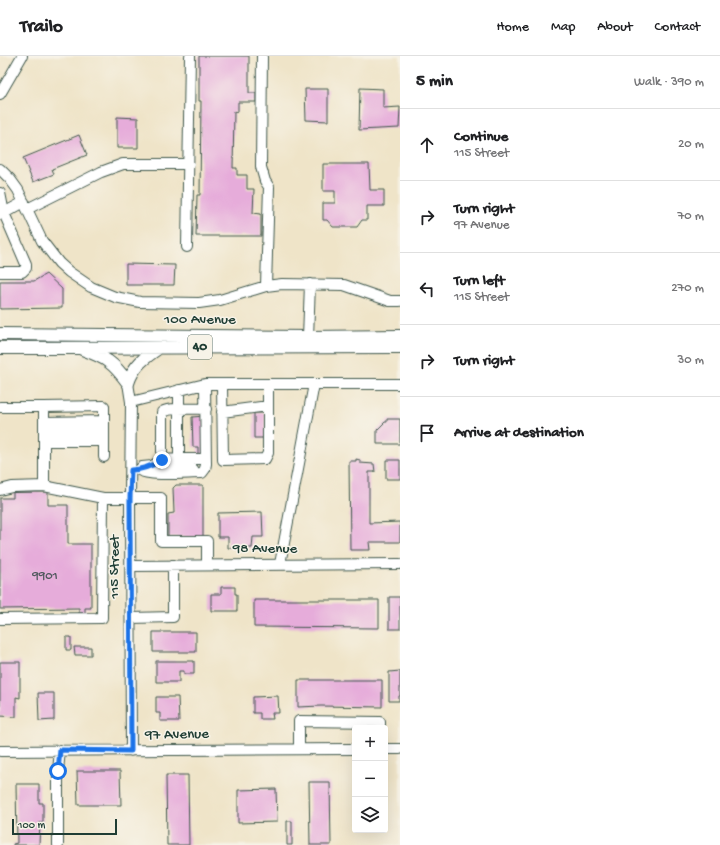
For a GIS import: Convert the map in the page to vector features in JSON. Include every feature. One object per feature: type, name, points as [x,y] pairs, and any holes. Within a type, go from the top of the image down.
[{"type":"main road","name":"100 Avenue","points":[[0,334],[308,337],[400,336]]},
{"type":"main road","points":[[76,347],[110,362],[118,369],[128,384]]},
{"type":"main road","points":[[128,384],[131,374],[139,362],[160,347]]},
{"type":"main road","name":"100 Avenue","points":[[0,348],[400,347]]},
{"type":"street","points":[[0,94],[22,56]]},
{"type":"street","points":[[187,247],[190,56]]},
{"type":"street","points":[[262,56],[261,167],[265,181],[269,187],[266,286]]},
{"type":"street","points":[[2,213],[25,205],[123,164],[189,164]]},
{"type":"street","points":[[0,169],[10,179],[25,205],[42,241],[59,263],[91,287],[114,297],[140,302],[199,303],[220,300],[266,286],[282,284],[310,284],[344,285],[390,301],[400,301]]},
{"type":"street","points":[[0,197],[2,213],[26,264],[26,268],[22,272],[0,272]]},
{"type":"street","points":[[0,231],[11,231]]},
{"type":"street","points":[[308,337],[310,284]]},
{"type":"street","name":"115 Street","points":[[128,384],[131,402],[135,470],[130,498],[131,751]]},
{"type":"street","points":[[131,402],[205,384],[400,384]]},
{"type":"street","points":[[135,470],[142,467],[152,466],[194,473],[204,472],[206,459],[205,384]]},
{"type":"street","points":[[222,384],[223,460],[265,460],[268,453],[268,384]]},
{"type":"street","points":[[280,564],[314,384]]},
{"type":"street","points":[[179,390],[179,459]]},
{"type":"street","points":[[44,424],[104,406],[104,457]]},
{"type":"street","points":[[222,412],[268,406]]},
{"type":"street","points":[[0,407],[44,424],[104,426]]},
{"type":"street","points":[[161,467],[161,414],[164,411],[206,409]]},
{"type":"street","points":[[44,424],[104,426]]},
{"type":"street","points":[[44,424],[44,486]]},
{"type":"street","points":[[135,470],[142,472],[161,467],[179,459],[206,459]]},
{"type":"street","points":[[0,490],[12,487],[44,486],[103,498],[161,498],[161,541],[207,541],[207,565]]},
{"type":"street","points":[[0,619],[102,618],[103,498]]},
{"type":"street","name":"98 Avenue","points":[[131,566],[400,564]]},
{"type":"street","points":[[131,618],[173,617],[173,565]]},
{"type":"street","points":[[299,749],[299,721],[380,722],[380,725]]},
{"type":"street","name":"97 Avenue","points":[[0,751],[352,749]]},
{"type":"street","points":[[388,749],[400,749]]},
{"type":"street","points":[[58,845],[58,771],[60,750]]},
{"type":"building","points":[[199,56],[249,56],[249,93],[256,93],[256,102],[238,102],[238,112],[234,111],[233,168],[237,168],[237,175],[247,175],[247,189],[254,189],[253,213],[261,214],[261,236],[196,236],[197,195],[200,195],[201,101],[199,101]]},
{"type":"building","points":[[360,88],[383,89],[383,108],[400,107],[399,128],[359,130]]},
{"type":"building","points":[[305,89],[328,89],[328,121],[306,120]]},
{"type":"building","points":[[117,117],[138,118],[138,148],[117,148]]},
{"type":"building","points":[[79,135],[87,155],[52,169],[54,174],[33,182],[23,158]]},
{"type":"building","points":[[323,164],[369,164],[370,190],[384,190],[384,206],[367,206],[367,220],[362,220],[357,227],[333,227],[327,220],[323,220],[323,203],[335,203],[335,191],[323,191]]},
{"type":"building","points":[[126,264],[175,265],[174,285],[126,285]]},
{"type":"building","points":[[46,274],[62,289],[62,308],[0,309],[0,281],[34,281]]},
{"type":"building","points":[[254,413],[265,413],[265,438],[254,438]]},
{"type":"building","points":[[204,416],[205,454],[198,454],[198,447],[193,447],[192,417]]},
{"type":"building","points":[[387,419],[400,419],[400,444],[377,444],[377,430],[385,422],[387,422]]},
{"type":"building","points":[[356,459],[360,460],[360,463],[374,464],[375,472],[369,472],[369,523],[400,522],[400,542],[369,542],[370,550],[350,550],[349,461],[356,461]]},
{"type":"building","points":[[386,460],[400,460],[400,479],[386,479]]},
{"type":"building","points":[[176,485],[203,485],[203,537],[168,537],[168,514],[174,513],[173,488]]},
{"type":"building","points":[[13,492],[48,492],[48,505],[68,505],[68,544],[91,544],[91,608],[85,608],[85,613],[79,613],[79,608],[0,609],[0,498],[13,498]]},
{"type":"building","points":[[262,512],[263,537],[253,537],[252,548],[228,548],[228,537],[218,537],[218,513]]},
{"type":"building","points":[[221,587],[235,587],[235,594],[237,594],[237,611],[211,611],[211,594],[221,594]]},
{"type":"building","points":[[389,597],[400,597],[400,629],[389,629]]},
{"type":"building","points":[[254,600],[379,600],[379,628],[254,627]]},
{"type":"building","points":[[153,632],[196,632],[196,652],[153,652]]},
{"type":"building","points":[[66,637],[71,637],[71,650],[66,650]]},
{"type":"building","points":[[74,647],[91,647],[91,655],[75,655]]},
{"type":"building","points":[[156,661],[194,661],[194,674],[184,674],[184,671],[179,671],[179,682],[156,682]]},
{"type":"building","points":[[0,662],[20,662],[20,698],[16,697],[16,717],[0,716]]},
{"type":"building","points":[[400,671],[399,701],[389,701],[389,672]]},
{"type":"building","points":[[298,680],[382,680],[382,707],[298,707]]},
{"type":"building","points":[[38,693],[54,693],[54,720],[39,721]]},
{"type":"building","points":[[278,696],[279,713],[272,713],[273,719],[260,719],[260,713],[253,713],[253,697]]},
{"type":"building","points":[[156,697],[178,697],[179,721],[160,721],[160,713],[156,713]]},
{"type":"building","points":[[77,771],[120,771],[121,805],[78,805]]},
{"type":"building","points":[[166,775],[188,775],[189,845],[167,845]]},
{"type":"building","points":[[309,782],[330,782],[331,845],[310,845]]},
{"type":"building","points":[[16,784],[39,784],[39,803],[43,803],[43,822],[40,822],[39,845],[13,845],[17,843]]},
{"type":"building","points":[[276,789],[277,822],[238,823],[238,790]]},
{"type":"building","points":[[287,821],[292,821],[292,845],[287,845]]},
{"type":"route","points":[[58,771],[60,750],[131,751],[131,470],[138,470],[142,467],[152,466],[162,460]]}]
